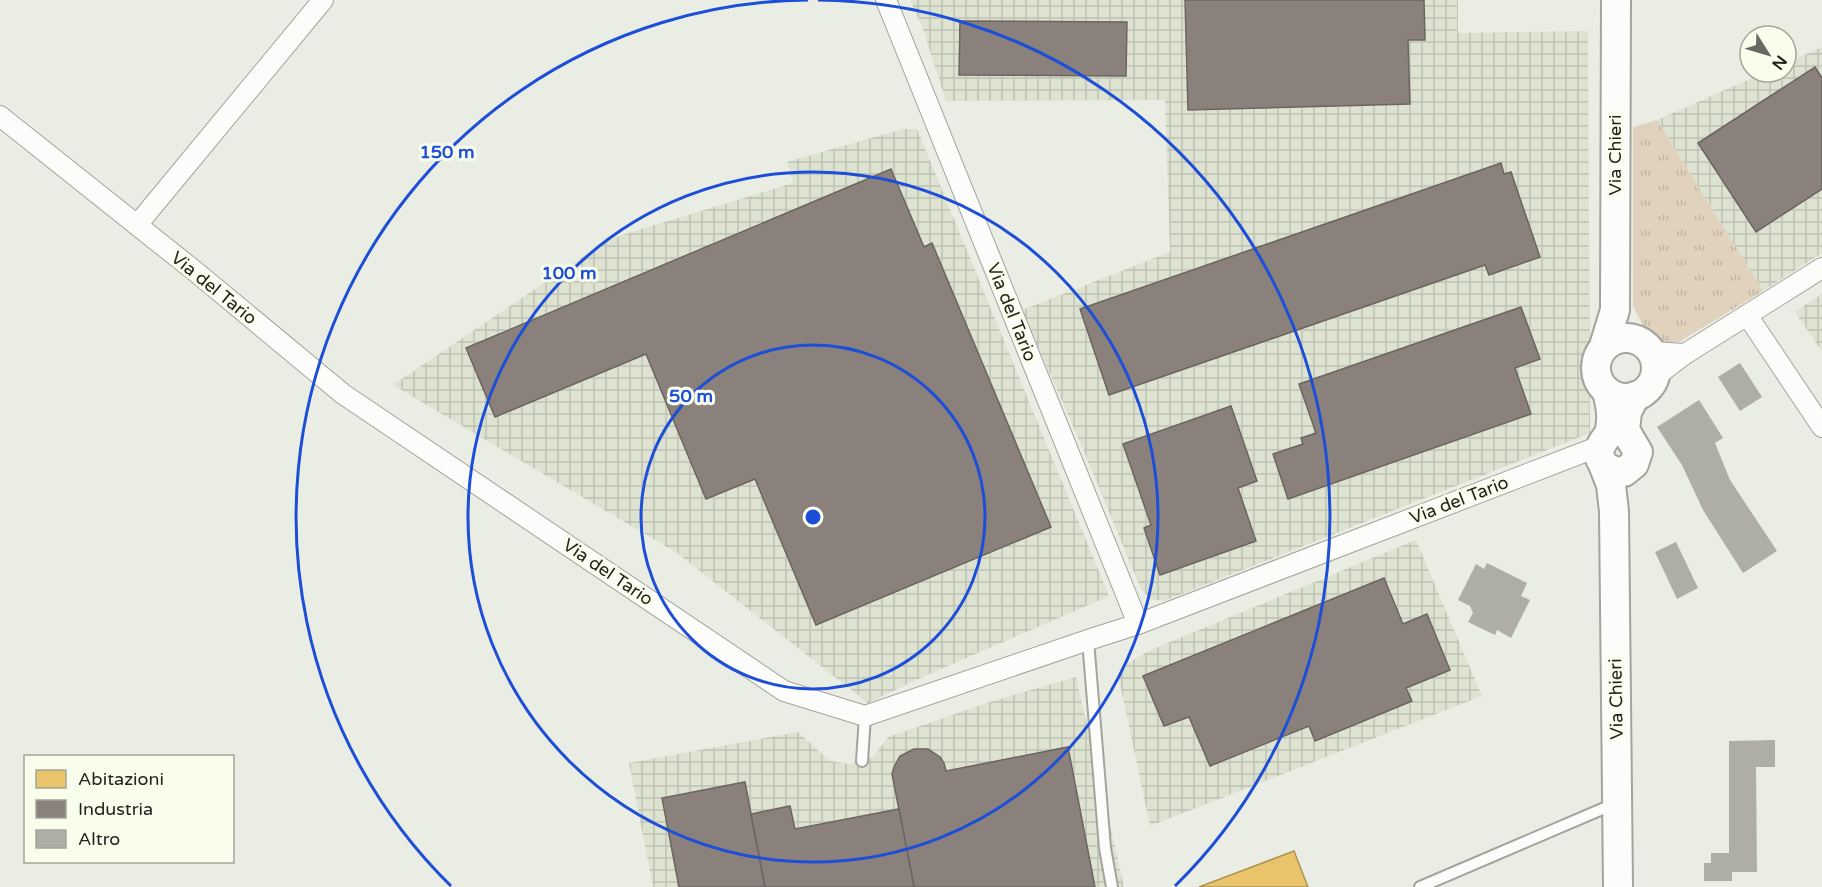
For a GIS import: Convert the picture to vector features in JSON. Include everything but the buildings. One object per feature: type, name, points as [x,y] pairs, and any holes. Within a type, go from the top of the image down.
[{"type":"main road","name":"Via Chieri","points":[[1616,0],[1614,310],[1604,346],[1596,364],[1600,384],[1607,391],[1612,410],[1610,430],[1596,456],[1611,485],[1614,511],[1618,887]]},
{"type":"main road","points":[[1607,391],[1625,398],[1635,396],[1651,385],[1647,355],[1614,310]]},
{"type":"main road","points":[[1604,346],[1622,338],[1647,355]]},
{"type":"main road","points":[[1596,456],[1612,472],[1624,472],[1634,464],[1638,452],[1625,430],[1627,412],[1635,396]]},
{"type":"main road","name":"Via Chieri","points":[[1614,511],[1634,464]]},
{"type":"street","points":[[137,225],[323,0]]},
{"type":"street","name":"Via del Tario","points":[[886,0],[1138,624]]},
{"type":"street","name":"Via del Tario","points":[[0,116],[343,394],[784,691],[865,716],[1138,624],[1596,456]]},
{"type":"street","points":[[1647,355],[1685,354],[1822,268]]},
{"type":"street","points":[[1747,315],[1822,427]]},
{"type":"lane","points":[[1088,639],[1105,848],[1112,887]]},
{"type":"lane","points":[[862,761],[865,716]]},
{"type":"lane","points":[[1420,887],[1617,802]]},
{"type":"shaded area","points":[[910,0],[1458,0],[1458,33],[1588,31],[1590,433],[1164,601],[1150,599],[1141,589],[1022,310],[1170,252],[1165,100],[946,101],[922,26]]},
{"type":"shaded area","points":[[1822,47],[1822,253],[1763,291],[1657,120],[1739,84],[1798,84],[1798,58]]},
{"type":"shaded area","points":[[903,129],[917,129],[1109,596],[868,703],[677,553],[393,385],[609,239],[793,183],[787,162]]},
{"type":"shaded area","points":[[1822,294],[1822,352],[1795,312]]},
{"type":"shaded area","points":[[1416,540],[1482,696],[1150,826],[1119,679],[1128,663],[1151,650]]},
{"type":"shaded area","points":[[1076,677],[1124,887],[653,887],[629,763],[798,732],[830,761],[850,764],[873,757],[888,737],[993,701]]},
{"type":"green space","points":[[1657,120],[1763,291],[1679,342],[1662,345],[1647,333],[1633,306],[1633,127]]}]
